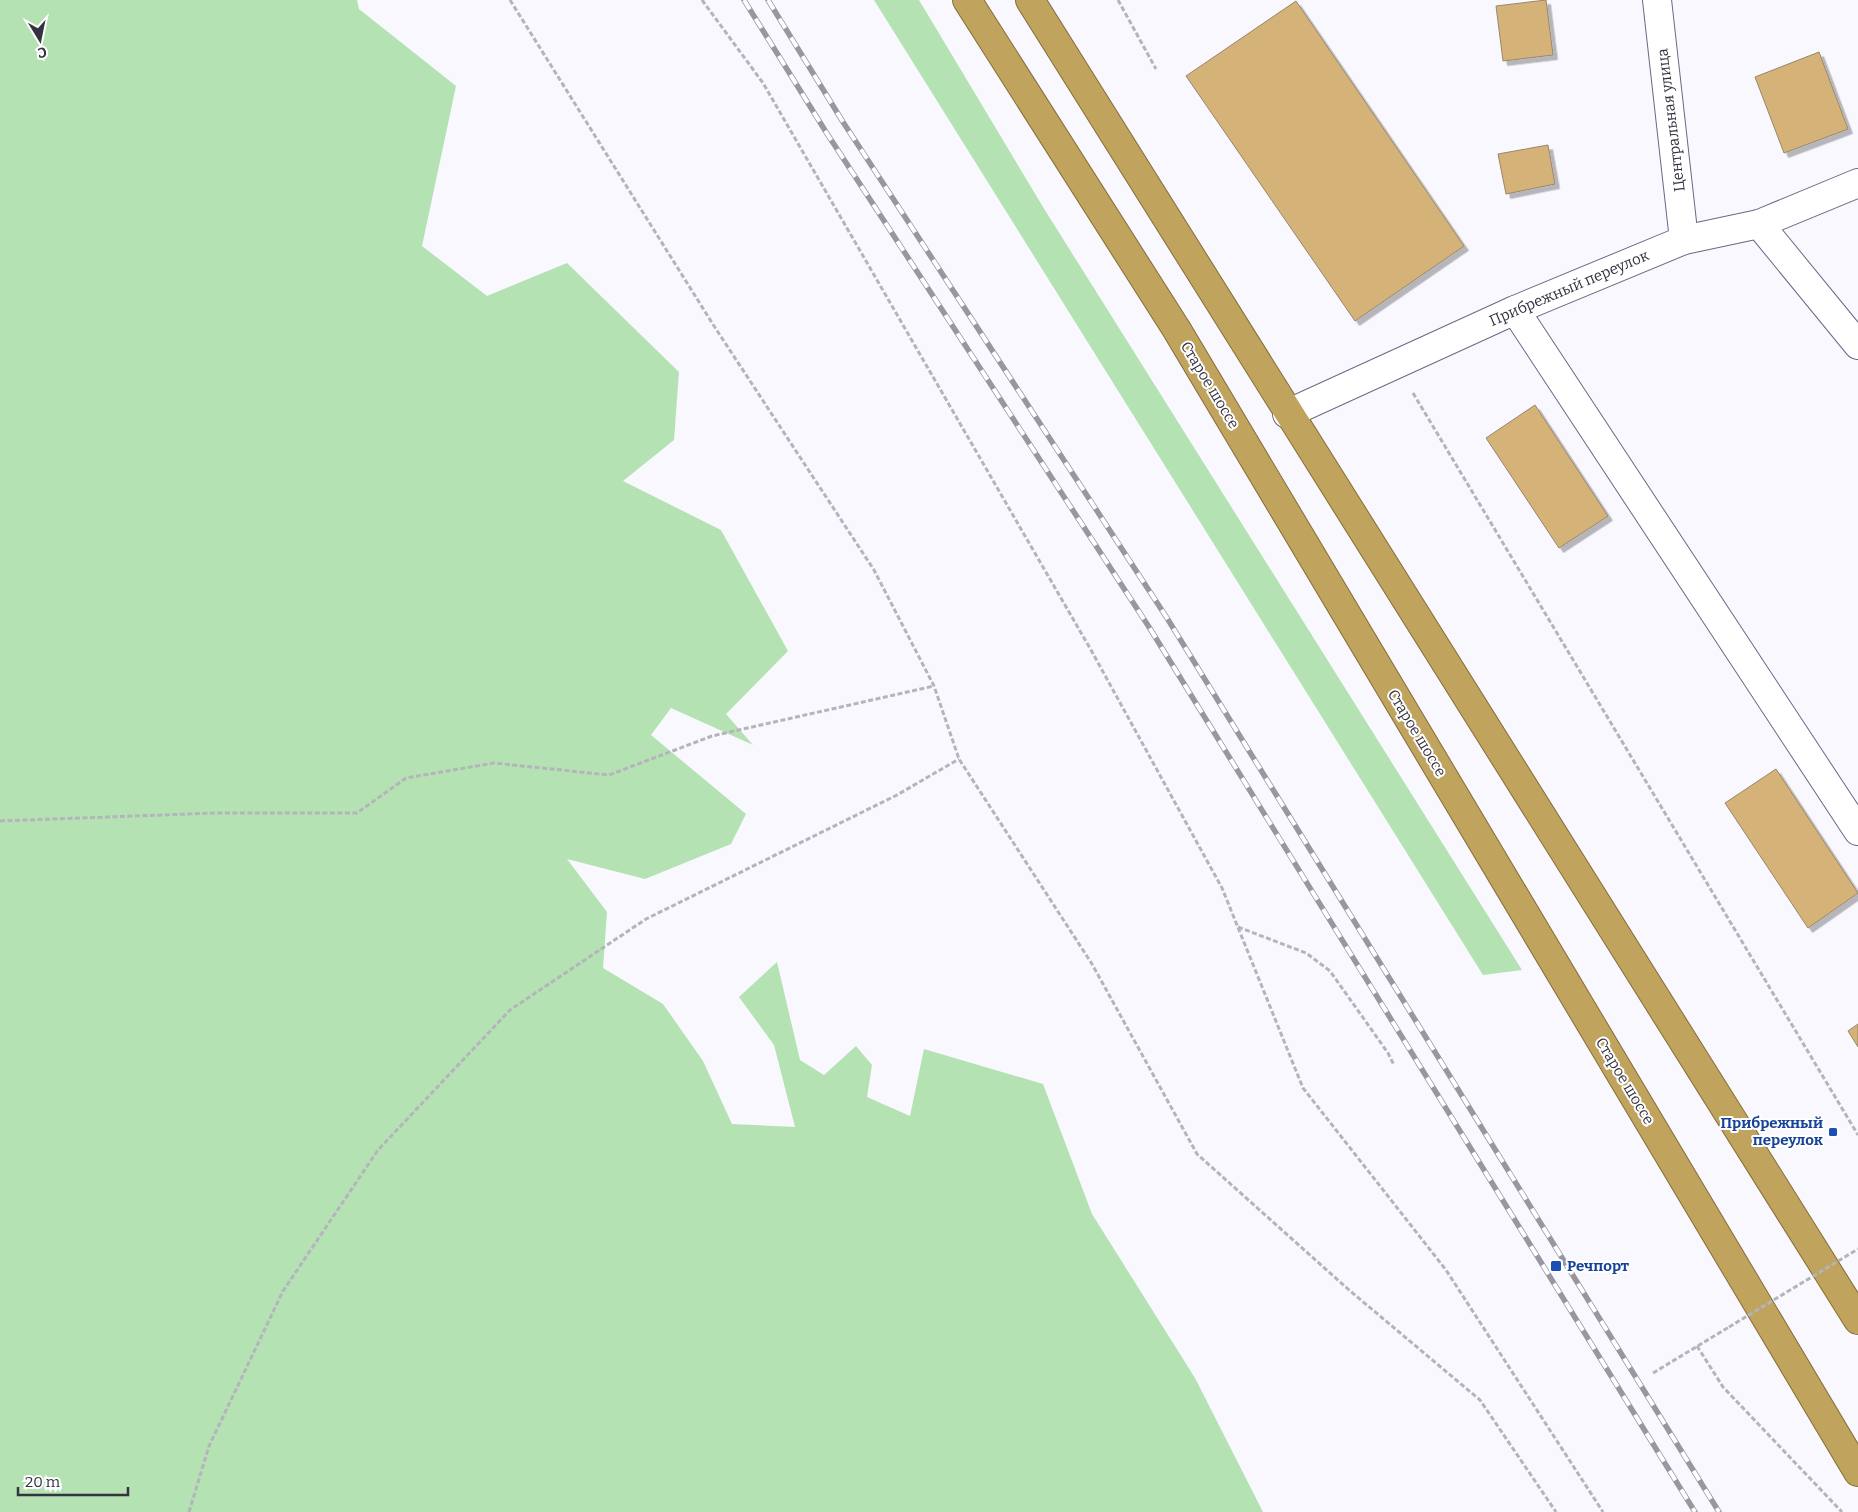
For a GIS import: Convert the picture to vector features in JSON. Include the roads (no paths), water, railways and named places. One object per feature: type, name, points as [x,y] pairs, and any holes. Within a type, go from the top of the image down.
[{"type":"highway","name":"Старое шоссе","points":[[967,0],[1177,330],[1858,1472]]},
{"type":"highway","points":[[1030,0],[1858,1320]]},
{"type":"street","name":"Центральная улица","points":[[1657,0],[1684,240]]},
{"type":"street","name":"Прибрежный переулок","points":[[1288,414],[1515,310],[1684,240],[1759,224],[1858,183]]},
{"type":"street","points":[[1759,224],[1858,345]]},
{"type":"street","points":[[1515,310],[1858,831]]},
{"type":"railway","points":[[744,0],[826,132],[1149,627],[1695,1512]]},
{"type":"railway","points":[[768,0],[843,122],[1167,618],[1719,1512]]},
{"type":"place","name":"Прибрежный переулок","points":[[1833,1132]]},
{"type":"place","name":"Речпорт","points":[[1556,1266]]}]
